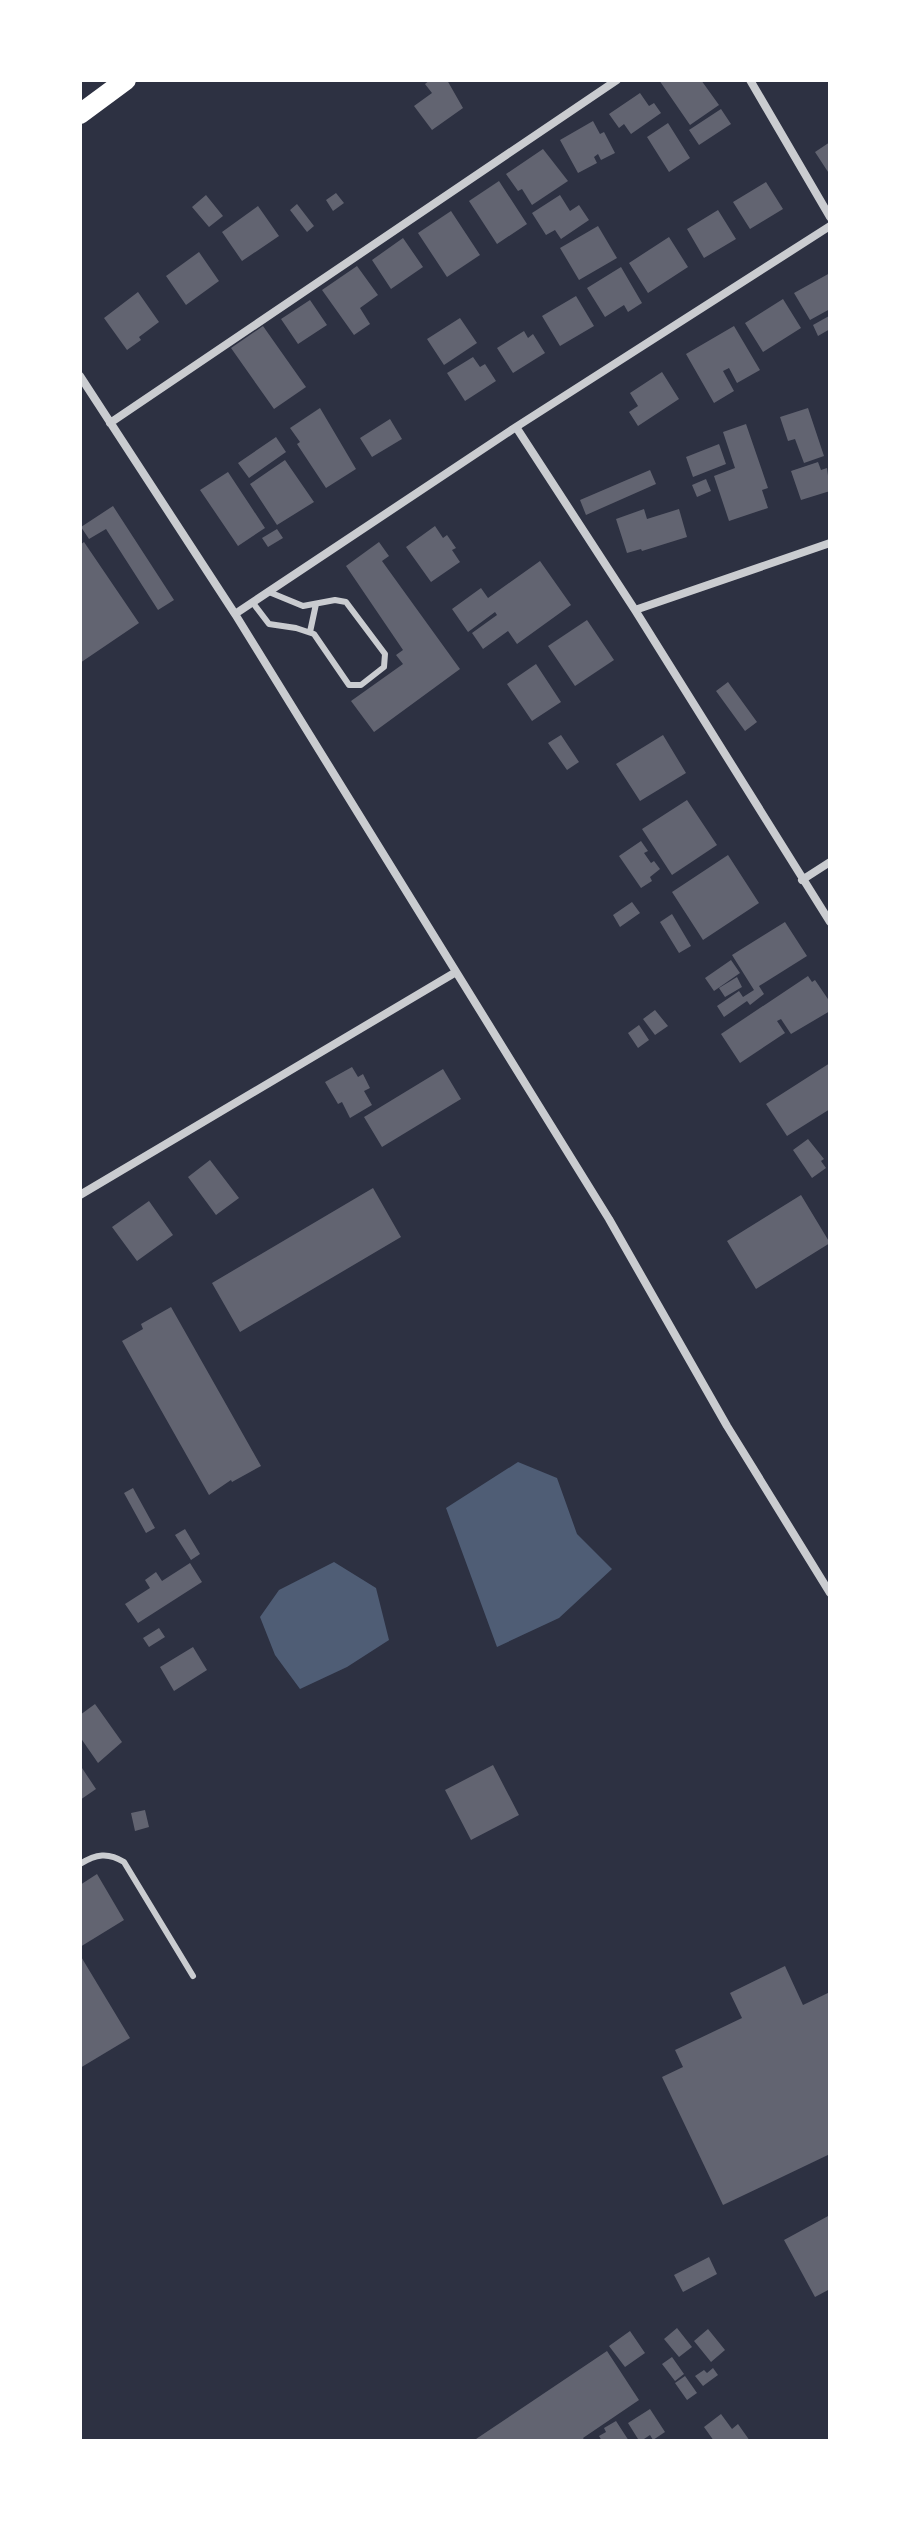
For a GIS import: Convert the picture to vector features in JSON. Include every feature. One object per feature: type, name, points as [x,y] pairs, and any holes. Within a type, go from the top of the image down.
[{"type":"highway","points":[[80,114],[126,80]]},
{"type":"street","points":[[110,423],[617,80]]},
{"type":"street","points":[[750,80],[830,217]]},
{"type":"street","points":[[235,614],[516,427],[830,226]]},
{"type":"street","points":[[80,376],[235,614],[609,1219],[727,1426],[830,1593]]},
{"type":"street","points":[[516,427],[635,610],[830,922]]},
{"type":"street","points":[[635,610],[830,543]]},
{"type":"street","points":[[802,880],[830,862]]},
{"type":"street","points":[[80,1195],[456,972]]},
{"type":"lane","points":[[253,603],[269,624],[317,636],[349,685],[361,685],[384,667],[385,654],[348,604],[335,600],[299,605],[269,592]]},
{"type":"lane","points":[[310,632],[316,604]]},
{"type":"lane","points":[[80,1864],[103,1854],[124,1862],[193,1976]]},
{"type":"water","points":[[518,1462],[557,1478],[577,1534],[612,1569],[559,1618],[497,1647],[446,1508]]},
{"type":"water","points":[[334,1562],[376,1588],[389,1640],[347,1667],[300,1689],[275,1655],[260,1617],[279,1590]]},
{"type":"building","points":[[430,80],[447,80],[463,108],[432,130],[414,106],[432,93],[425,84]]},
{"type":"building","points":[[659,80],[701,80],[719,105],[690,125]]},
{"type":"building","points":[[640,93],[649,106],[654,103],[661,113],[631,134],[624,124],[619,128],[609,114]]},
{"type":"building","points":[[721,109],[731,124],[699,145],[689,130]]},
{"type":"building","points":[[593,121],[600,134],[604,132],[615,153],[601,160],[598,154],[594,157],[597,163],[578,173],[560,140]]},
{"type":"building","points":[[668,123],[690,158],[669,172],[647,137]]},
{"type":"building","points":[[830,142],[830,175],[815,152]]},
{"type":"building","points":[[543,149],[568,181],[532,205],[522,189],[518,191],[506,174]]},
{"type":"building","points":[[499,181],[527,224],[497,244],[469,201]]},
{"type":"building","points":[[766,182],[783,209],[750,229],[733,202]]},
{"type":"building","points":[[336,193],[344,203],[333,211],[326,200]]},
{"type":"building","points":[[206,195],[223,216],[209,227],[192,207]]},
{"type":"building","points":[[560,195],[570,211],[579,205],[589,220],[561,239],[555,230],[546,235],[532,213]]},
{"type":"building","points":[[297,204],[314,226],[307,232],[290,210]]},
{"type":"building","points":[[258,206],[279,236],[242,261],[222,232]]},
{"type":"building","points":[[718,210],[736,239],[704,258],[687,229]]},
{"type":"building","points":[[451,211],[480,255],[447,277],[418,233]]},
{"type":"building","points":[[598,226],[617,258],[579,280],[560,248]]},
{"type":"building","points":[[669,237],[688,267],[648,293],[629,263]]},
{"type":"building","points":[[403,238],[423,267],[391,289],[372,260]]},
{"type":"building","points":[[199,252],[219,281],[186,305],[166,276]]},
{"type":"building","points":[[357,266],[378,295],[360,308],[370,324],[354,335],[322,290]]},
{"type":"building","points":[[621,267],[642,303],[628,312],[624,305],[605,317],[587,288]]},
{"type":"building","points":[[830,273],[830,309],[810,320],[794,293]]},
{"type":"building","points":[[138,292],[159,322],[127,350],[104,318]]},
{"type":"building","points":[[576,296],[594,326],[560,346],[542,316]]},
{"type":"building","points":[[783,299],[801,328],[763,352],[745,323]]},
{"type":"building","points":[[310,300],[327,325],[298,344],[281,319]]},
{"type":"building","points":[[829,316],[830,329],[818,336],[813,325]]},
{"type":"building","points":[[460,318],[477,343],[444,365],[427,339]]},
{"type":"building","points":[[263,326],[306,387],[274,409],[231,348]]},
{"type":"building","points":[[734,326],[760,370],[737,383],[729,368],[723,371],[734,391],[714,403],[686,354]]},
{"type":"building","points":[[524,331],[528,338],[533,334],[545,353],[513,373],[497,348]]},
{"type":"building","points":[[473,357],[480,367],[485,364],[496,381],[465,401],[447,373]]},
{"type":"building","points":[[662,372],[679,399],[638,426],[629,412],[638,406],[630,393]]},
{"type":"building","points":[[320,408],[356,469],[326,488],[290,428]]},
{"type":"building","points":[[808,408],[824,456],[804,463],[795,439],[788,441],[780,417]]},
{"type":"building","points":[[390,419],[402,439],[372,457],[360,438]]},
{"type":"building","points":[[746,424],[768,488],[762,490],[768,508],[729,521],[714,476],[735,468],[723,432]]},
{"type":"building","points":[[276,437],[286,452],[249,478],[238,463]]},
{"type":"building","points":[[719,444],[726,464],[693,477],[686,457]]},
{"type":"building","points":[[285,460],[314,502],[277,525],[250,484]]},
{"type":"building","points":[[818,462],[821,470],[827,468],[830,491],[801,500],[791,471]]},
{"type":"building","points":[[650,470],[656,484],[586,515],[580,500]]},
{"type":"building","points":[[228,472],[265,528],[238,546],[200,490]]},
{"type":"building","points":[[706,479],[711,491],[697,497],[692,485]]},
{"type":"building","points":[[113,506],[174,600],[158,610],[106,529],[89,539],[81,527]]},
{"type":"building","points":[[644,509],[647,519],[679,509],[687,537],[627,553],[616,519]]},
{"type":"building","points":[[435,526],[443,538],[447,535],[456,548],[452,550],[460,562],[431,582],[406,547]]},
{"type":"building","points":[[277,529],[283,538],[268,547],[262,538]]},
{"type":"building","points":[[84,542],[139,623],[80,663],[80,545]]},
{"type":"building","points":[[379,542],[389,556],[382,561],[460,669],[374,732],[351,701],[403,664],[396,655],[403,650],[346,566]]},
{"type":"building","points":[[540,561],[571,605],[517,644],[508,631],[483,649],[472,633],[497,615],[495,612],[468,632],[452,609],[481,588],[488,598]]},
{"type":"building","points":[[587,620],[614,660],[575,686],[548,646]]},
{"type":"building","points":[[536,664],[561,702],[532,721],[507,684]]},
{"type":"building","points":[[728,682],[757,722],[745,731],[716,691]]},
{"type":"building","points":[[561,735],[579,762],[567,770],[548,743]]},
{"type":"building","points":[[663,735],[686,773],[640,801],[616,764]]},
{"type":"building","points":[[687,800],[717,845],[672,875],[642,829]]},
{"type":"building","points":[[641,841],[648,851],[644,853],[660,869],[650,877],[652,881],[641,888],[619,856]]},
{"type":"building","points":[[728,855],[759,903],[703,940],[672,892]]},
{"type":"building","points":[[632,902],[640,913],[620,927],[613,915]]},
{"type":"building","points":[[672,914],[691,946],[679,953],[660,922]]},
{"type":"building","points":[[785,922],[807,956],[759,986],[764,994],[750,1005],[747,1001],[724,1017],[717,1006],[739,991],[743,997],[754,990],[732,955]]},
{"type":"building","points":[[731,960],[740,973],[714,991],[705,978]]},
{"type":"building","points":[[808,976],[812,982],[815,980],[830,1002],[830,1011],[791,1034],[781,1019],[777,1021],[785,1033],[740,1063],[721,1034]]},
{"type":"building","points":[[737,977],[742,987],[725,997],[719,988]]},
{"type":"building","points":[[655,1010],[668,1026],[655,1035],[643,1019]]},
{"type":"building","points":[[639,1025],[649,1040],[638,1048],[628,1033]]},
{"type":"building","points":[[830,1063],[830,1109],[787,1136],[766,1104]]},
{"type":"building","points":[[352,1067],[358,1077],[363,1074],[370,1088],[364,1091],[372,1105],[350,1118],[342,1102],[338,1104],[325,1082]]},
{"type":"building","points":[[443,1069],[461,1099],[382,1147],[364,1117]]},
{"type":"building","points":[[808,1139],[824,1159],[821,1161],[826,1168],[812,1178],[793,1150]]},
{"type":"building","points":[[210,1160],[239,1198],[216,1215],[188,1177]]},
{"type":"building","points":[[373,1188],[401,1237],[240,1332],[212,1283]]},
{"type":"building","points":[[801,1195],[830,1243],[756,1289],[727,1241]]},
{"type":"building","points":[[149,1201],[173,1235],[137,1261],[112,1227]]},
{"type":"building","points":[[171,1307],[261,1466],[209,1495],[122,1341],[143,1329],[141,1324]]},
{"type":"building","points":[[133,1488],[155,1528],[146,1533],[124,1493]]},
{"type":"building","points":[[185,1529],[200,1554],[191,1560],[175,1535]]},
{"type":"building","points":[[190,1563],[202,1582],[138,1623],[125,1604],[150,1588],[145,1580],[156,1572],[162,1581]]},
{"type":"building","points":[[159,1628],[165,1637],[149,1647],[143,1638]]},
{"type":"building","points":[[193,1647],[207,1670],[174,1691],[160,1667]]},
{"type":"building","points":[[95,1704],[122,1742],[98,1763],[80,1737],[80,1715]]},
{"type":"building","points":[[80,1765],[96,1789],[80,1800]]},
{"type":"building","points":[[493,1765],[519,1815],[471,1840],[445,1790]]},
{"type":"building","points":[[145,1810],[149,1827],[135,1831],[131,1813]]},
{"type":"building","points":[[97,1874],[124,1920],[80,1947],[80,1885]]},
{"type":"building","points":[[80,1955],[130,2038],[80,2068]]},
{"type":"building","points":[[785,1966],[803,2005],[830,1992],[830,2154],[723,2205],[662,2077],[683,2067],[675,2050],[742,2018],[730,1993]]},
{"type":"building","points":[[830,2215],[830,2289],[815,2297],[784,2240]]},
{"type":"building","points":[[709,2257],[717,2274],[683,2292],[674,2275]]},
{"type":"building","points":[[677,2328],[692,2347],[679,2357],[664,2339]]},
{"type":"building","points":[[708,2329],[725,2350],[711,2362],[694,2341]]},
{"type":"building","points":[[630,2331],[645,2353],[625,2367],[609,2346]]},
{"type":"building","points":[[607,2351],[639,2400],[583,2438],[585,2441],[477,2441],[476,2439]]},
{"type":"building","points":[[672,2357],[684,2374],[675,2381],[662,2364]]},
{"type":"building","points":[[713,2368],[718,2375],[703,2386],[695,2376]]},
{"type":"building","points":[[685,2376],[697,2393],[687,2400],[675,2383]]},
{"type":"building","points":[[650,2409],[665,2432],[653,2440],[650,2435],[645,2441],[635,2441],[638,2439],[628,2423]]},
{"type":"building","points":[[721,2414],[732,2429],[738,2424],[750,2441],[714,2441],[704,2427]]},
{"type":"building","points":[[616,2421],[629,2441],[602,2441],[599,2436],[606,2432],[604,2428]]}]
